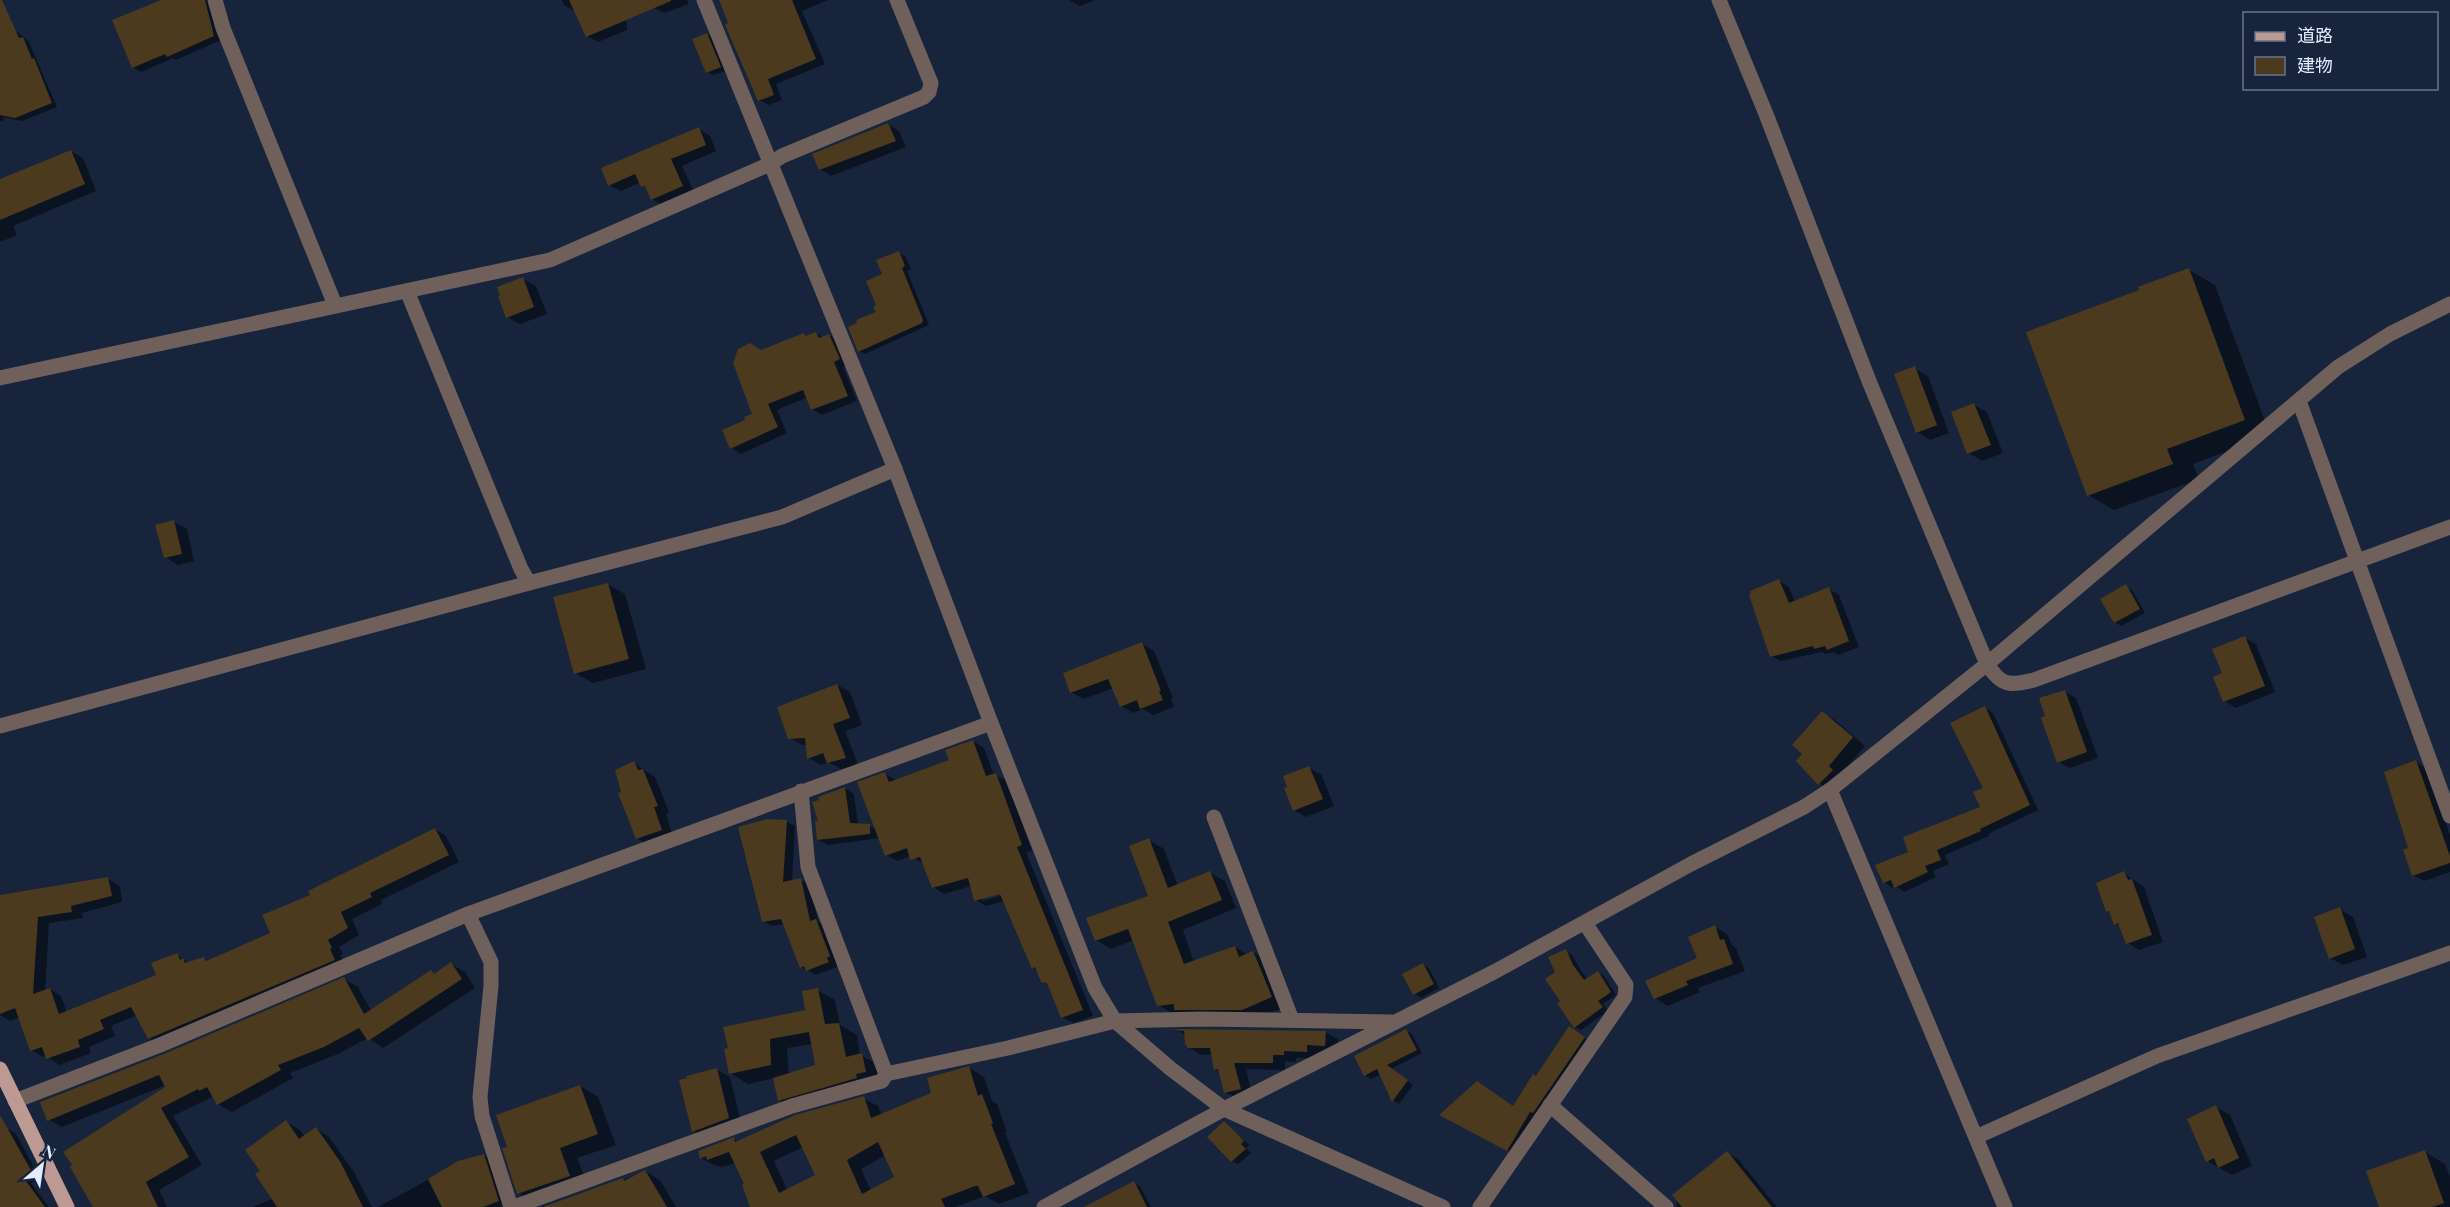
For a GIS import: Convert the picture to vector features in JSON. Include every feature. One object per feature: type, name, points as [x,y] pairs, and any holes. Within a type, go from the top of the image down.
[{"type":"main road","points":[[0,1069],[67,1207]]},
{"type":"street","points":[[215,0],[223,28],[335,305]]},
{"type":"street","points":[[704,0],[895,469],[1095,988],[1115,1021],[1171,1069],[1224,1109],[1443,1207]]},
{"type":"street","points":[[0,378],[550,260],[929,93],[931,83],[897,0]]},
{"type":"street","points":[[1719,0],[1766,114],[1869,381],[1987,664],[1996,678],[2008,684],[2034,680],[2450,527]]},
{"type":"street","points":[[407,291],[521,569],[529,583]]},
{"type":"street","points":[[1044,1207],[1224,1109],[1394,1023],[1585,923],[1691,864],[1804,807],[1830,790],[1987,664],[2338,367],[2364,350],[2450,304]]},
{"type":"street","points":[[2299,401],[2450,816]]},
{"type":"street","points":[[0,726],[782,517],[895,469]]},
{"type":"street","points":[[15,1101],[160,1045],[468,914],[991,723]]},
{"type":"street","points":[[1830,790],[2005,1207]]},
{"type":"street","points":[[801,791],[808,867],[886,1074]]},
{"type":"street","points":[[1214,817],[1292,1020]]},
{"type":"street","points":[[468,914],[491,963],[491,986],[480,1096],[482,1116],[512,1207],[549,1201],[792,1106],[882,1081],[886,1074],[1008,1048],[1115,1021],[1292,1020],[1394,1023]]},
{"type":"street","points":[[1480,1207],[1625,997],[1626,985],[1585,923]]},
{"type":"street","points":[[1976,1137],[2157,1056],[2450,953]]},
{"type":"street","points":[[1550,1105],[1666,1207]]},
{"type":"building","points":[[0,0],[19,38],[23,37],[32,59],[34,58],[52,103],[15,118],[0,115]]},
{"type":"building","points":[[161,0],[205,0],[214,36],[167,57],[165,54],[132,68],[112,20]]},
{"type":"building","points":[[569,0],[671,0],[671,1],[586,37]]},
{"type":"building","points":[[719,0],[792,0],[816,59],[768,79],[774,95],[758,101],[725,25],[728,23]]},
{"type":"building","points":[[707,33],[721,67],[706,73],[692,39]]},
{"type":"building","points":[[888,123],[896,141],[819,170],[812,154]]},
{"type":"building","points":[[699,127],[706,145],[671,159],[683,186],[651,200],[645,186],[641,187],[635,174],[608,186],[601,168]]},
{"type":"building","points":[[71,150],[85,184],[0,220],[0,179]]},
{"type":"building","points":[[899,251],[905,266],[902,268],[923,320],[922,323],[858,352],[848,327],[857,323],[856,320],[876,312],[873,307],[876,305],[866,281],[882,274],[876,260]]},
{"type":"building","points":[[2189,268],[2245,420],[2167,449],[2173,464],[2087,496],[2026,332],[2139,290],[2138,287]]},
{"type":"building","points":[[523,277],[534,307],[506,318],[497,287]]},
{"type":"building","points":[[816,332],[819,338],[829,334],[840,359],[834,362],[848,396],[811,410],[803,390],[768,404],[778,427],[730,449],[722,430],[745,420],[744,417],[752,414],[733,363],[738,349],[750,343],[761,350],[804,333],[805,336]]},
{"type":"building","points":[[1915,366],[1937,425],[1916,433],[1894,374]]},
{"type":"building","points":[[1974,403],[1991,445],[1967,454],[1951,412]]},
{"type":"building","points":[[174,520],[182,554],[164,558],[155,525]]},
{"type":"building","points":[[1779,579],[1789,603],[1829,587],[1849,641],[1827,650],[1825,646],[1814,649],[1813,646],[1770,657],[1749,595],[1750,591]]},
{"type":"building","points":[[608,583],[629,659],[574,674],[553,597]]},
{"type":"building","points":[[2126,584],[2140,609],[2114,623],[2100,599]]},
{"type":"building","points":[[2245,636],[2265,686],[2223,702],[2213,677],[2222,673],[2212,649]]},
{"type":"building","points":[[1142,642],[1163,700],[1140,709],[1137,700],[1120,707],[1108,679],[1070,693],[1063,673]]},
{"type":"building","points":[[837,684],[850,718],[833,724],[846,758],[827,763],[823,753],[807,759],[805,738],[788,739],[777,707]]},
{"type":"building","points":[[2065,690],[2087,752],[2057,763],[2041,718],[2045,716],[2039,698]]},
{"type":"building","points":[[1985,706],[2030,805],[1980,829],[1981,831],[1937,850],[1941,860],[1925,866],[1928,872],[1894,888],[1891,880],[1883,883],[1875,865],[1908,852],[1903,837],[1980,807],[1973,792],[1983,788],[1950,723]]},
{"type":"building","points":[[1822,711],[1853,737],[1829,766],[1833,770],[1818,785],[1796,761],[1802,754],[1792,745]]},
{"type":"building","points":[[973,740],[986,776],[996,773],[1022,845],[1017,847],[1083,1010],[1061,1018],[1047,983],[1041,982],[1035,967],[1032,969],[1000,894],[974,901],[968,878],[932,888],[920,857],[910,860],[907,848],[885,856],[857,782],[885,772],[889,782],[949,760],[945,750]]},
{"type":"building","points":[[2416,760],[2450,856],[2450,863],[2412,876],[2403,850],[2408,848],[2384,772]]},
{"type":"building","points":[[634,761],[638,770],[643,769],[658,806],[654,807],[662,830],[636,839],[618,793],[621,792],[615,770]]},
{"type":"building","points":[[1309,766],[1323,799],[1293,811],[1284,788],[1287,787],[1283,776]]},
{"type":"building","points":[[845,787],[850,823],[870,824],[870,834],[817,840],[815,821],[818,821],[812,802],[819,800],[818,797]]},
{"type":"building","points":[[767,819],[787,820],[783,882],[801,878],[810,921],[816,919],[830,956],[827,958],[829,962],[806,971],[804,966],[800,968],[781,919],[762,922],[738,827]]},
{"type":"building","points":[[435,828],[449,855],[370,893],[372,897],[341,912],[348,928],[328,940],[335,960],[148,1039],[131,1007],[100,1020],[104,1029],[78,1040],[80,1047],[46,1059],[42,1047],[30,1051],[15,1008],[0,1014],[0,895],[108,877],[112,896],[71,906],[72,912],[38,917],[33,994],[50,988],[59,1014],[156,975],[151,963],[177,953],[180,960],[183,958],[185,963],[204,957],[206,961],[270,933],[262,915],[310,895],[308,891]]},
{"type":"building","points":[[1149,838],[1168,888],[1210,871],[1222,900],[1168,922],[1184,964],[1235,946],[1239,957],[1253,951],[1272,997],[1242,1010],[1174,1010],[1174,1004],[1157,1006],[1128,929],[1095,941],[1086,918],[1148,896],[1129,846]]},
{"type":"building","points":[[2124,871],[2128,880],[2132,879],[2152,935],[2126,944],[2118,923],[2114,925],[2109,911],[2106,912],[2096,883]]},
{"type":"building","points":[[2340,907],[2355,949],[2329,959],[2314,917]]},
{"type":"building","points":[[1715,925],[1720,940],[1724,939],[1733,964],[1686,981],[1688,985],[1654,999],[1645,981],[1697,958],[1688,937]]},
{"type":"building","points":[[1566,949],[1573,965],[1584,980],[1598,971],[1611,992],[1598,1001],[1603,1007],[1574,1028],[1557,1003],[1560,1001],[1545,979],[1555,972],[1548,957]]},
{"type":"building","points":[[451,962],[462,979],[368,1041],[359,1028],[324,1047],[278,1065],[281,1070],[217,1105],[207,1087],[199,1091],[198,1089],[161,1108],[189,1157],[146,1182],[158,1207],[93,1207],[63,1152],[165,1087],[159,1075],[47,1121],[40,1102],[164,1054],[344,977],[364,1014],[431,970],[434,974]]},
{"type":"building","points":[[1423,963],[1434,984],[1413,995],[1402,974]]},
{"type":"building","points":[[818,988],[825,1024],[839,1023],[846,1057],[862,1053],[866,1072],[856,1074],[857,1078],[778,1101],[773,1078],[815,1065],[809,1032],[770,1039],[771,1065],[729,1074],[724,1049],[728,1048],[723,1027],[805,1010],[802,991]]},
{"type":"building","points":[[1569,1026],[1585,1037],[1533,1113],[1530,1112],[1507,1151],[1439,1115],[1477,1081],[1513,1106],[1533,1074],[1536,1076]]},
{"type":"building","points":[[1173,1029],[1326,1031],[1325,1046],[1307,1045],[1307,1052],[1284,1051],[1284,1055],[1273,1055],[1273,1063],[1234,1063],[1241,1089],[1224,1093],[1218,1069],[1214,1070],[1210,1048],[1187,1048],[1184,1031]]},
{"type":"building","points":[[1406,1029],[1417,1050],[1387,1065],[1408,1080],[1392,1102],[1377,1069],[1364,1076],[1354,1056]]},
{"type":"building","points":[[969,1066],[978,1096],[982,1094],[993,1123],[991,1124],[1015,1184],[983,1197],[978,1186],[975,1186],[941,1199],[945,1207],[750,1207],[742,1185],[744,1184],[729,1152],[707,1160],[706,1156],[700,1159],[698,1151],[734,1137],[735,1142],[795,1115],[864,1096],[871,1118],[931,1093],[927,1078]],"holes":[[[796,1135],[815,1175],[779,1193],[760,1152]],[[878,1142],[894,1177],[862,1194],[847,1160]]]},
{"type":"building","points":[[717,1068],[729,1118],[692,1132],[679,1080]]},
{"type":"building","points":[[580,1085],[598,1134],[560,1148],[570,1176],[517,1194],[502,1148],[507,1147],[496,1115]]},
{"type":"building","points":[[2216,1105],[2239,1158],[2218,1168],[2214,1158],[2206,1162],[2187,1119]]},
{"type":"building","points":[[0,1115],[32,1172],[23,1177],[45,1207],[0,1207]]},
{"type":"building","points":[[286,1120],[299,1139],[316,1127],[341,1163],[363,1207],[277,1207],[255,1174],[260,1171],[245,1150]]},
{"type":"building","points":[[1224,1121],[1244,1141],[1241,1144],[1246,1149],[1231,1162],[1207,1137]]},
{"type":"building","points":[[2425,1150],[2444,1203],[2432,1207],[2379,1207],[2366,1171]]},
{"type":"building","points":[[1727,1151],[1772,1207],[1682,1207],[1672,1195]]},
{"type":"building","points":[[484,1154],[499,1201],[483,1207],[442,1207],[428,1179],[458,1161]]},
{"type":"building","points":[[645,1170],[667,1207],[543,1207],[623,1178],[624,1181]]},
{"type":"building","points":[[1134,1181],[1147,1207],[1084,1207]]}]
